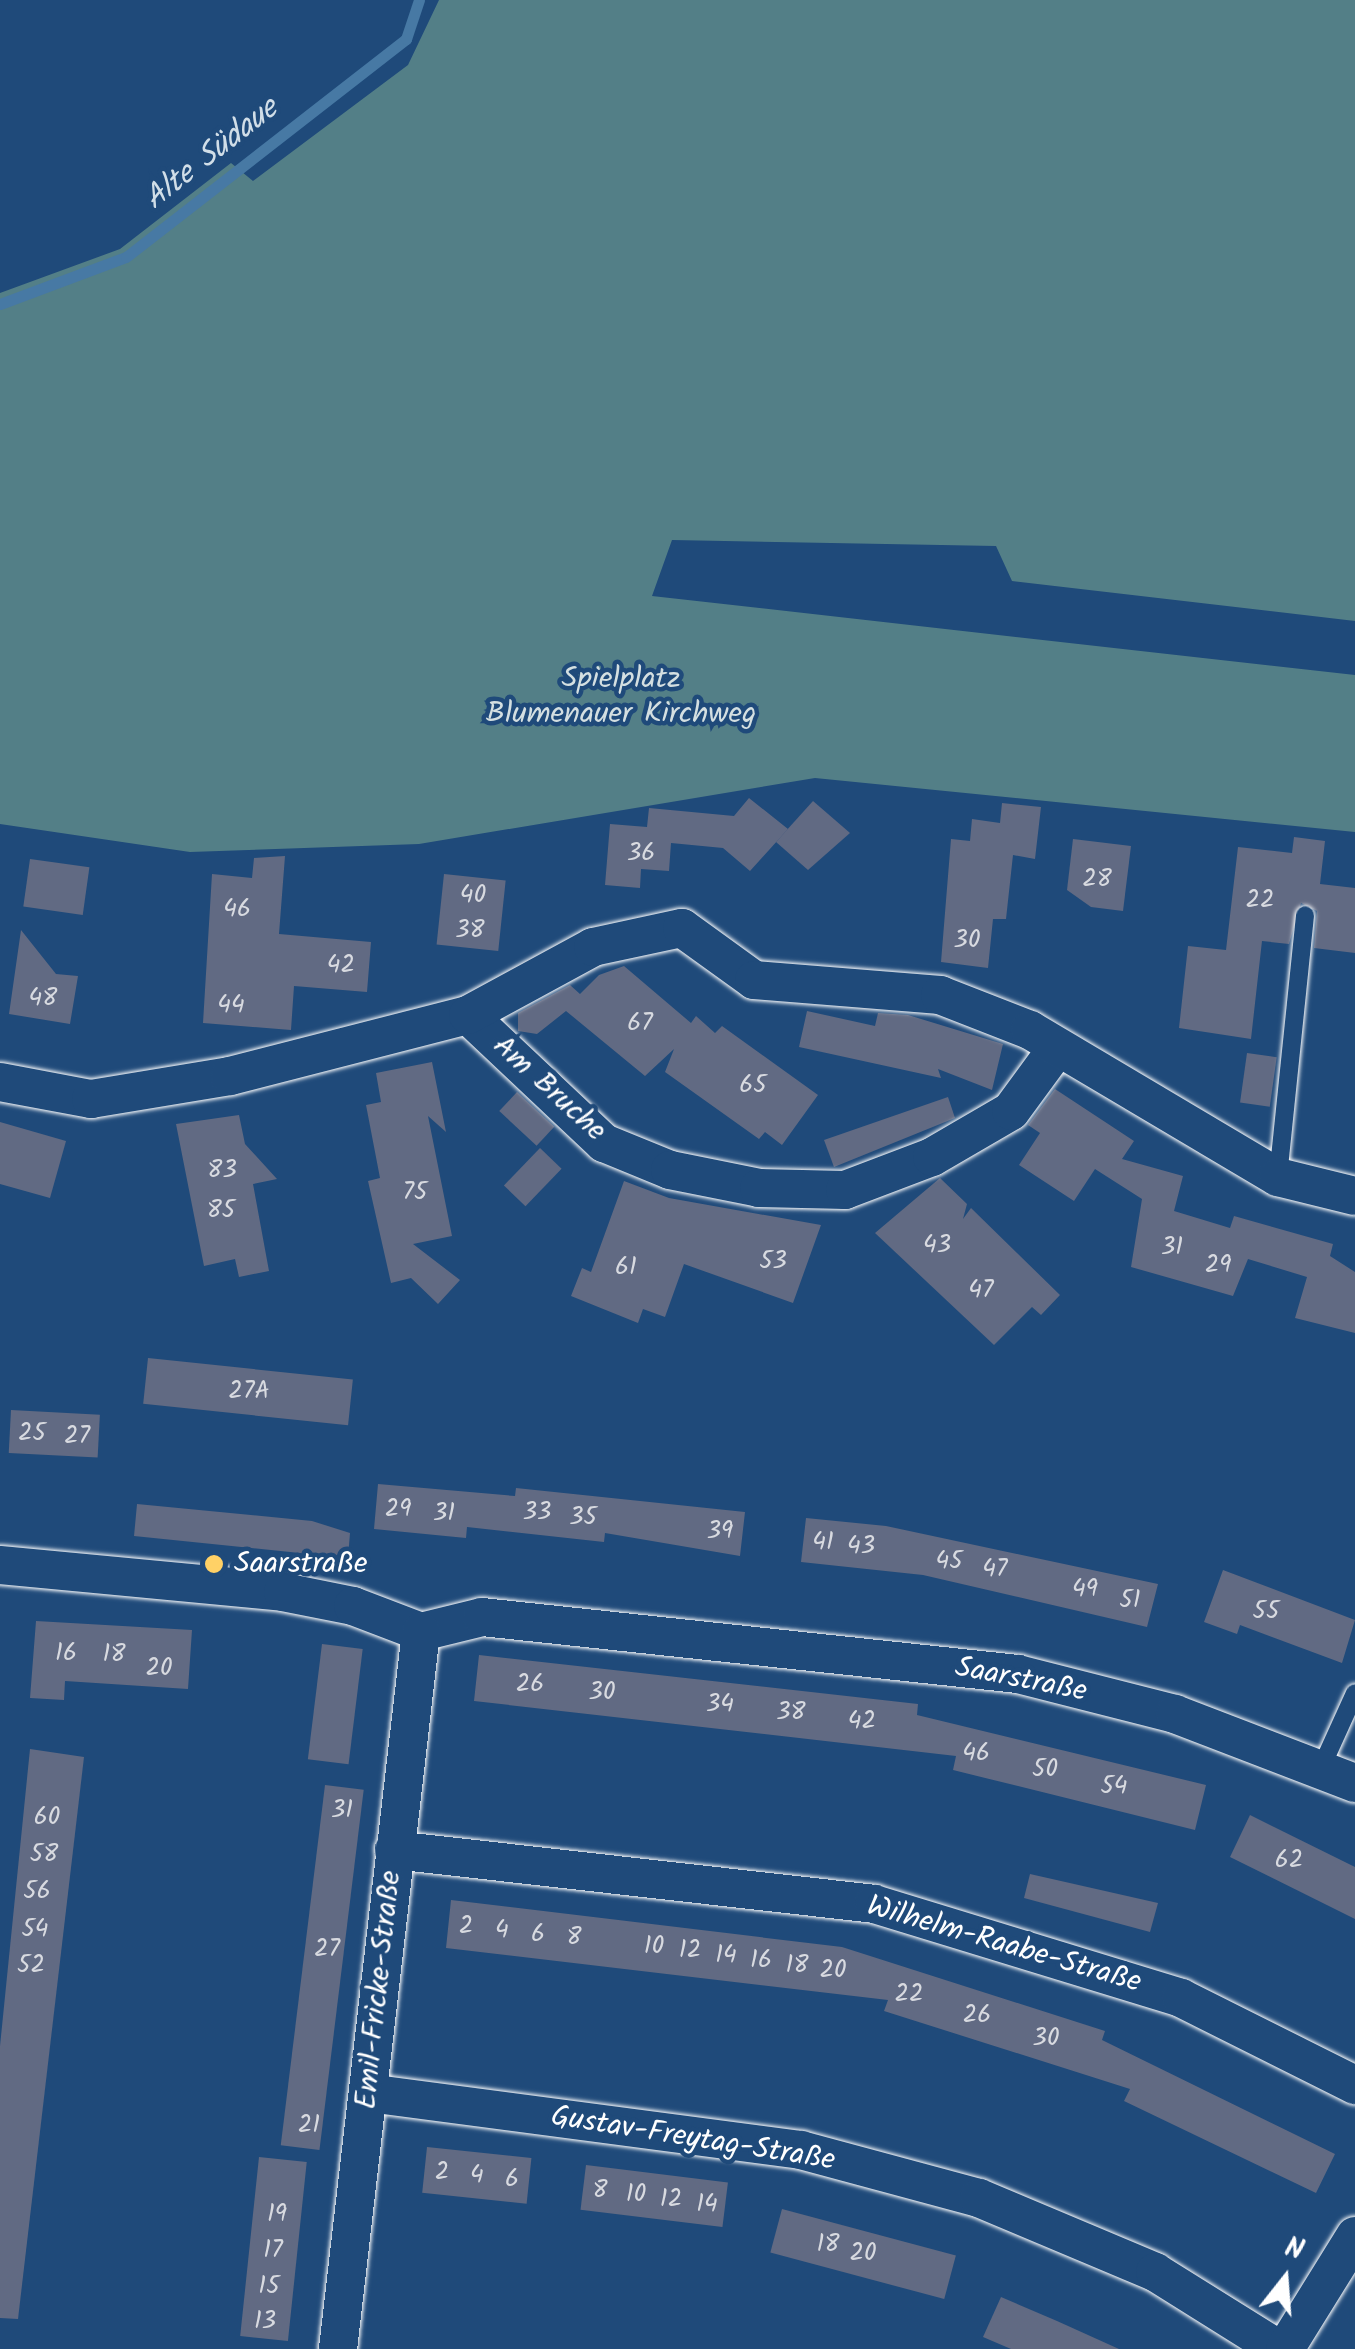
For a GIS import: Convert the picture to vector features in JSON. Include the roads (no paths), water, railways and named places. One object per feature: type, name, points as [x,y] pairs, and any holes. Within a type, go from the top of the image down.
[{"type":"street","name":"Am Bruche","points":[[0,1082],[91,1100],[230,1076],[468,1016],[593,947],[682,928],[754,980],[940,995],[1058,1047],[1278,1177],[1355,1196]]},
{"type":"street","name":"Am Bruche","points":[[468,1016],[604,1143],[670,1170],[759,1188],[846,1190],[932,1158],[1011,1111],[1058,1047]]},
{"type":"street","points":[[0,1565],[283,1592],[354,1606],[420,1632]]},
{"type":"street","name":"Saarstraße","points":[[420,1632],[482,1617],[1018,1674],[1174,1714],[1338,1775]]},
{"type":"street","name":"Emil-Fricke-Straße","points":[[338,2349],[420,1632]]},
{"type":"street","name":"Wilhelm-Raabe-Straße","points":[[394,1850],[874,1904],[1181,1998],[1355,2085]]},
{"type":"street","name":"Gustav-Freytag-Straße","points":[[368,2093],[801,2150],[960,2192],[1155,2272],[1281,2349]]},
{"type":"street","points":[[1281,2349],[1355,2236]]},
{"type":"lane","points":[[1278,1177],[1305,915]]},
{"type":"lane","name":"Saarstraße","points":[[1338,1775],[1355,1693]]},
{"type":"waterway","name":"Alte Südaue","points":[[0,304],[126,257],[406,39],[419,0]]},
{"type":"place","name":"Saarstraße","points":[[214,1564]]},
{"type":"park label","name":"Spielplatz Blumenauer Kirchweg","points":[[621,696]]}]
